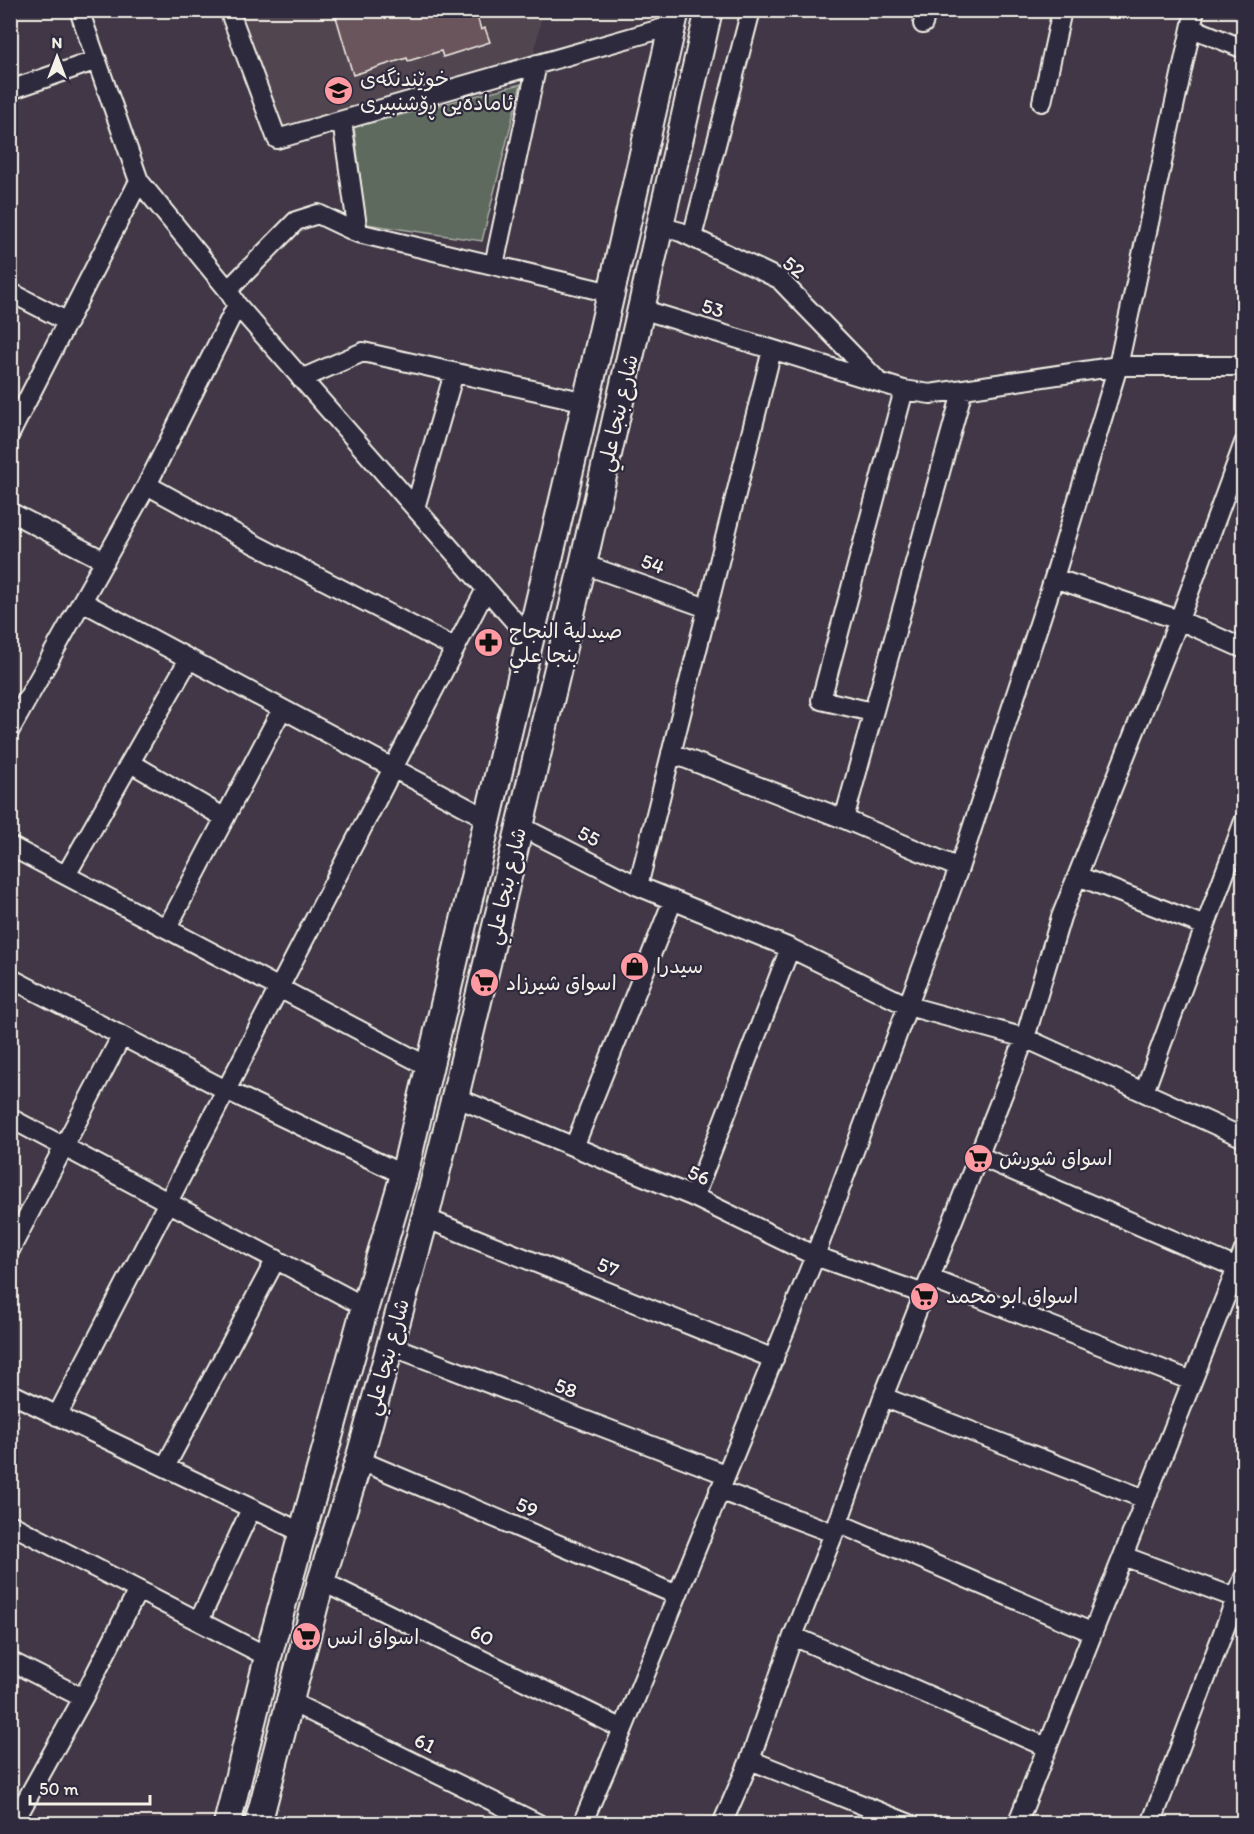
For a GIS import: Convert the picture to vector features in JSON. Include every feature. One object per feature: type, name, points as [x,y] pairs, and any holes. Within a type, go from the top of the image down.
[{"type":"main road","name":"شارع بنجا علي","points":[[261,1822],[321,1581],[359,1460],[425,1218],[455,1097],[584,564],[709,10]]},
{"type":"main road","name":"شارع بنجا علي","points":[[226,1824],[268,1657],[404,1175],[586,402],[673,18]]},
{"type":"main road","points":[[470,892],[502,899]]},
{"type":"street","points":[[79,10],[139,181],[301,379],[530,639]]},
{"type":"street","points":[[229,10],[277,139],[537,64],[673,18]]},
{"type":"street","points":[[692,237],[751,10]]},
{"type":"street","points":[[1042,102],[1062,10]]},
{"type":"street","points":[[582,1824],[623,1729],[815,1256],[959,868],[1054,578],[1119,366],[1193,19],[1244,49]]},
{"type":"street","points":[[10,90],[96,60]]},
{"type":"street","points":[[494,266],[537,64]]},
{"type":"street","points":[[342,120],[358,233]]},
{"type":"street","points":[[10,435],[139,181]]},
{"type":"street","points":[[10,730],[147,484],[232,297],[296,221],[318,214],[358,233],[610,293]]},
{"type":"street","name":"52","points":[[659,226],[692,237],[779,279],[877,380]]},
{"type":"street","points":[[10,292],[68,322]]},
{"type":"street","name":"53","points":[[641,309],[877,380],[903,390],[930,394],[1119,366],[1244,366]]},
{"type":"street","points":[[638,886],[772,350]]},
{"type":"street","points":[[301,379],[363,352],[586,402]]},
{"type":"street","points":[[415,508],[454,373]]},
{"type":"street","points":[[844,819],[963,389]]},
{"type":"street","points":[[873,712],[821,700],[903,390]]},
{"type":"street","points":[[722,1824],[750,1760],[793,1636],[836,1528],[883,1398],[1025,1038],[1061,917],[1179,620],[1244,443]]},
{"type":"street","points":[[147,484],[256,545],[455,648]]},
{"type":"street","points":[[10,512],[105,561]]},
{"type":"street","name":"54","points":[[584,564],[707,608]]},
{"type":"street","points":[[1054,578],[1179,620],[1244,649]]},
{"type":"street","points":[[57,1416],[486,589]]},
{"type":"street","points":[[83,602],[488,819]]},
{"type":"street","points":[[66,875],[189,658]]},
{"type":"street","points":[[167,928],[282,709]]},
{"type":"street","points":[[671,753],[844,819],[959,868]]},
{"type":"street","points":[[131,763],[225,818]]},
{"type":"street","points":[[1144,1092],[1244,821]]},
{"type":"street","name":"55","points":[[520,826],[638,886],[790,948],[908,1006],[1025,1038],[1244,1138]]},
{"type":"street","points":[[10,846],[429,1067]]},
{"type":"street","points":[[1078,876],[1205,926]]},
{"type":"street","points":[[574,1147],[673,900]]},
{"type":"street","points":[[694,1197],[790,948]]},
{"type":"street","points":[[10,978],[226,1090],[404,1175]]},
{"type":"street","points":[[10,1250],[122,1037]]},
{"type":"street","name":"56","points":[[455,1097],[694,1197],[815,1256],[928,1286],[1192,1381]]},
{"type":"street","points":[[10,1118],[365,1307]]},
{"type":"street","points":[[979,1156],[1240,1270]]},
{"type":"street","name":"57","points":[[425,1218],[774,1359]]},
{"type":"street","points":[[1017,1824],[1192,1381],[1240,1270],[1244,1250]]},
{"type":"street","points":[[165,1467],[276,1259]]},
{"type":"street","name":"58","points":[[390,1345],[1091,1632]]},
{"type":"street","points":[[10,1394],[303,1533]]},
{"type":"street","points":[[883,1398],[1145,1499]]},
{"type":"street","name":"59","points":[[359,1460],[676,1595]]},
{"type":"street","points":[[199,1621],[251,1509]]},
{"type":"street","points":[[11,1525],[268,1657]]},
{"type":"street","points":[[1123,1556],[1239,1600]]},
{"type":"street","points":[[1151,1824],[1239,1600],[1244,1577]]},
{"type":"street","name":"60","points":[[321,1581],[623,1729]]},
{"type":"street","points":[[13,1824],[83,1698],[138,1590]]},
{"type":"street","points":[[793,1636],[1046,1747]]},
{"type":"street","points":[[10,1661],[83,1698]]},
{"type":"street","name":"61","points":[[291,1702],[539,1824]]},
{"type":"street","points":[[750,1760],[910,1824]]},
{"type":"shaded area","name":"خوێندنگەی ئامادەیی ڕۆشنبیری","points":[[241,11],[543,11],[534,54],[282,127]]},
{"type":"green space","points":[[521,84],[482,241],[366,224],[354,127]]},
{"type":"building","points":[[334,10],[448,10],[451,20],[476,12],[481,30],[485,28],[490,42],[443,57],[441,51],[408,61],[407,58],[353,75]]},
{"type":"place","name":"خوێندنگەی ئامادەیی ڕۆشنبیری","points":[[339,91]]},
{"type":"place","name":"صيدلية النجاح بنجا علي","points":[[488,643]]},
{"type":"place","name":"سيدرا","points":[[635,966]]},
{"type":"place","name":"اسواق شيرزاد","points":[[485,983]]},
{"type":"place","name":"اسواق شورش","points":[[978,1158]]},
{"type":"place","name":"اسواق ابو محمد","points":[[925,1296]]},
{"type":"place","name":"اسواق انس","points":[[306,1637]]}]
